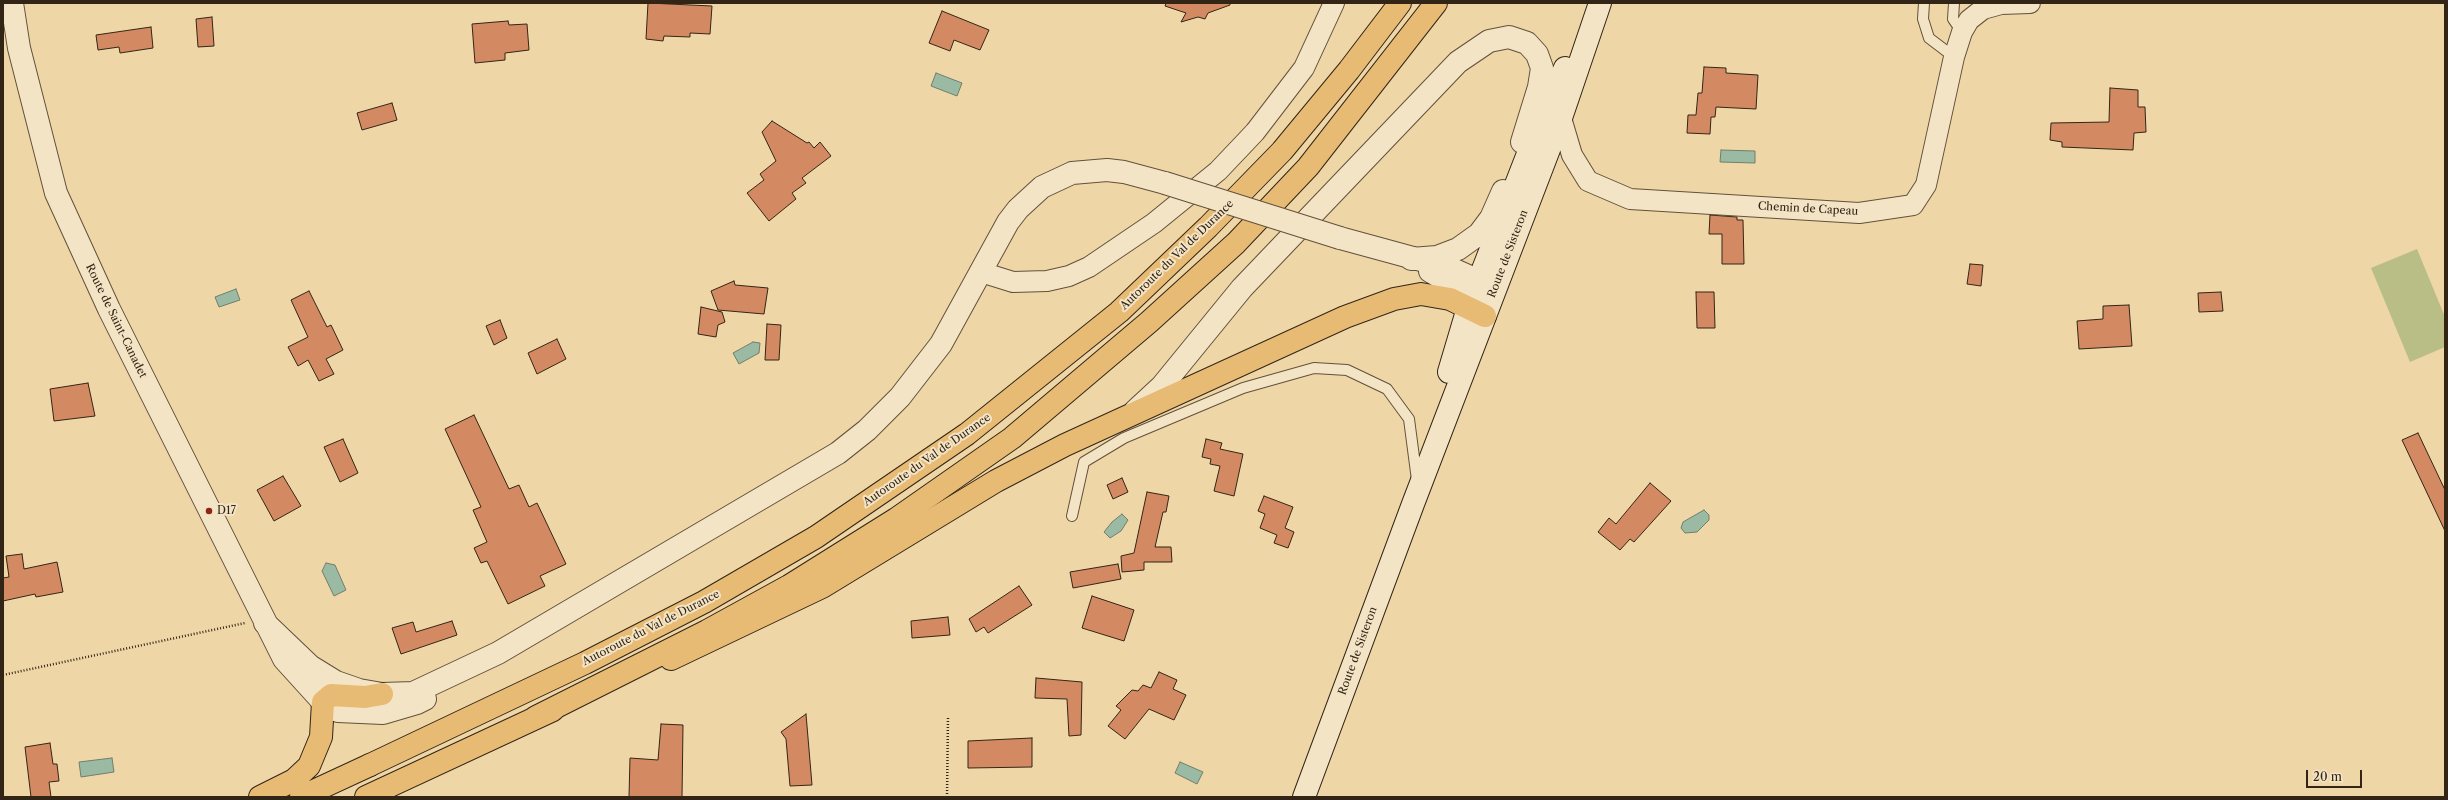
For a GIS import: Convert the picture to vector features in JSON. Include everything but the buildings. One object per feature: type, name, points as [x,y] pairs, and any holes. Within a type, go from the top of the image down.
[{"type":"highway","name":"Autoroute du Val de Durance","points":[[302,797],[585,663],[704,602],[816,537],[968,434],[1119,312],[1208,227],[1282,151],[1349,70],[1400,3]]},
{"type":"highway","points":[[366,797],[536,717],[707,631],[789,586],[896,519],[1012,438],[1148,322],[1236,243],[1308,167],[1436,3]]},
{"type":"highway","points":[[536,717],[700,647],[822,586],[996,481],[1134,412],[1345,317],[1409,294],[1482,299]]},
{"type":"highway","points":[[260,797],[294,780],[309,766],[321,737],[323,702],[331,695],[365,697],[382,694]]},
{"type":"street","name":"Route de Saint-Canadet","points":[[12,3],[19,48],[56,192],[109,309],[263,619],[284,659],[323,702]]},
{"type":"street","points":[[981,272],[1013,282],[1047,280],[1069,276],[1089,267],[1154,223],[1218,171],[1255,132],[1304,68],[1334,3]]},
{"type":"street","name":"Route de Sisteron","points":[[1482,299],[1543,115],[1596,3]]},
{"type":"street","name":"Route de Sisteron","points":[[1304,797],[1415,494],[1438,406],[1482,299],[1561,118],[1600,3]]},
{"type":"street","name":"Chemin de Capeau","points":[[1561,118],[1572,155],[1588,181],[1630,199],[1859,213],[1913,205],[1926,185],[1954,57],[1962,32],[1969,20],[1983,9],[2001,4],[2030,3]]},
{"type":"street","points":[[1134,412],[1162,386],[1242,288],[1458,62],[1489,41],[1509,37],[1527,43],[1537,54],[1542,68],[1539,87],[1527,130],[1491,218],[1479,234],[1458,249],[1437,257],[1411,259]]},
{"type":"street","points":[[263,619],[310,666],[336,682],[359,690],[382,694],[413,693],[498,653],[838,453],[867,430],[900,397],[941,344],[1018,209],[1042,187],[1056,179],[1072,173],[1107,170],[1124,172],[1165,182],[1411,259],[1482,299]]},
{"type":"street","points":[[323,702],[338,711],[383,713],[417,703],[483,666],[498,653]]},
{"type":"lane","points":[[1924,3],[1923,19],[1929,38],[1954,57]]},
{"type":"lane","points":[[1954,3],[1953,19],[1962,32]]},
{"type":"lane","points":[[1072,516],[1084,462],[1124,438],[1243,388],[1314,368],[1347,370],[1387,389],[1409,419],[1415,494]]},
{"type":"path","points":[[3,675],[240,626],[263,619]]},
{"type":"path","points":[[947,797],[948,717]]},
{"type":"green space","points":[[2417,249],[2445,317],[2445,347],[2410,362],[2371,268]]},
{"type":"shaded area","points":[[936,73],[962,83],[957,96],[931,86]]},
{"type":"shaded area","points":[[1721,150],[1755,151],[1755,163],[1720,162]]},
{"type":"shaded area","points":[[236,289],[240,300],[219,307],[215,297]]},
{"type":"shaded area","points":[[753,342],[760,343],[759,353],[739,364],[733,353]]},
{"type":"shaded area","points":[[1704,510],[1709,515],[1709,520],[1697,532],[1685,533],[1681,528],[1683,522]]},
{"type":"shaded area","points":[[1122,514],[1128,520],[1121,531],[1110,538],[1104,532],[1112,522]]},
{"type":"shaded area","points":[[326,563],[335,565],[346,590],[334,596],[322,571]]},
{"type":"shaded area","points":[[112,758],[114,772],[81,777],[79,762]]},
{"type":"shaded area","points":[[1180,762],[1203,772],[1197,784],[1175,773]]},
{"type":"place","name":"D17","points":[[209,511]]}]
